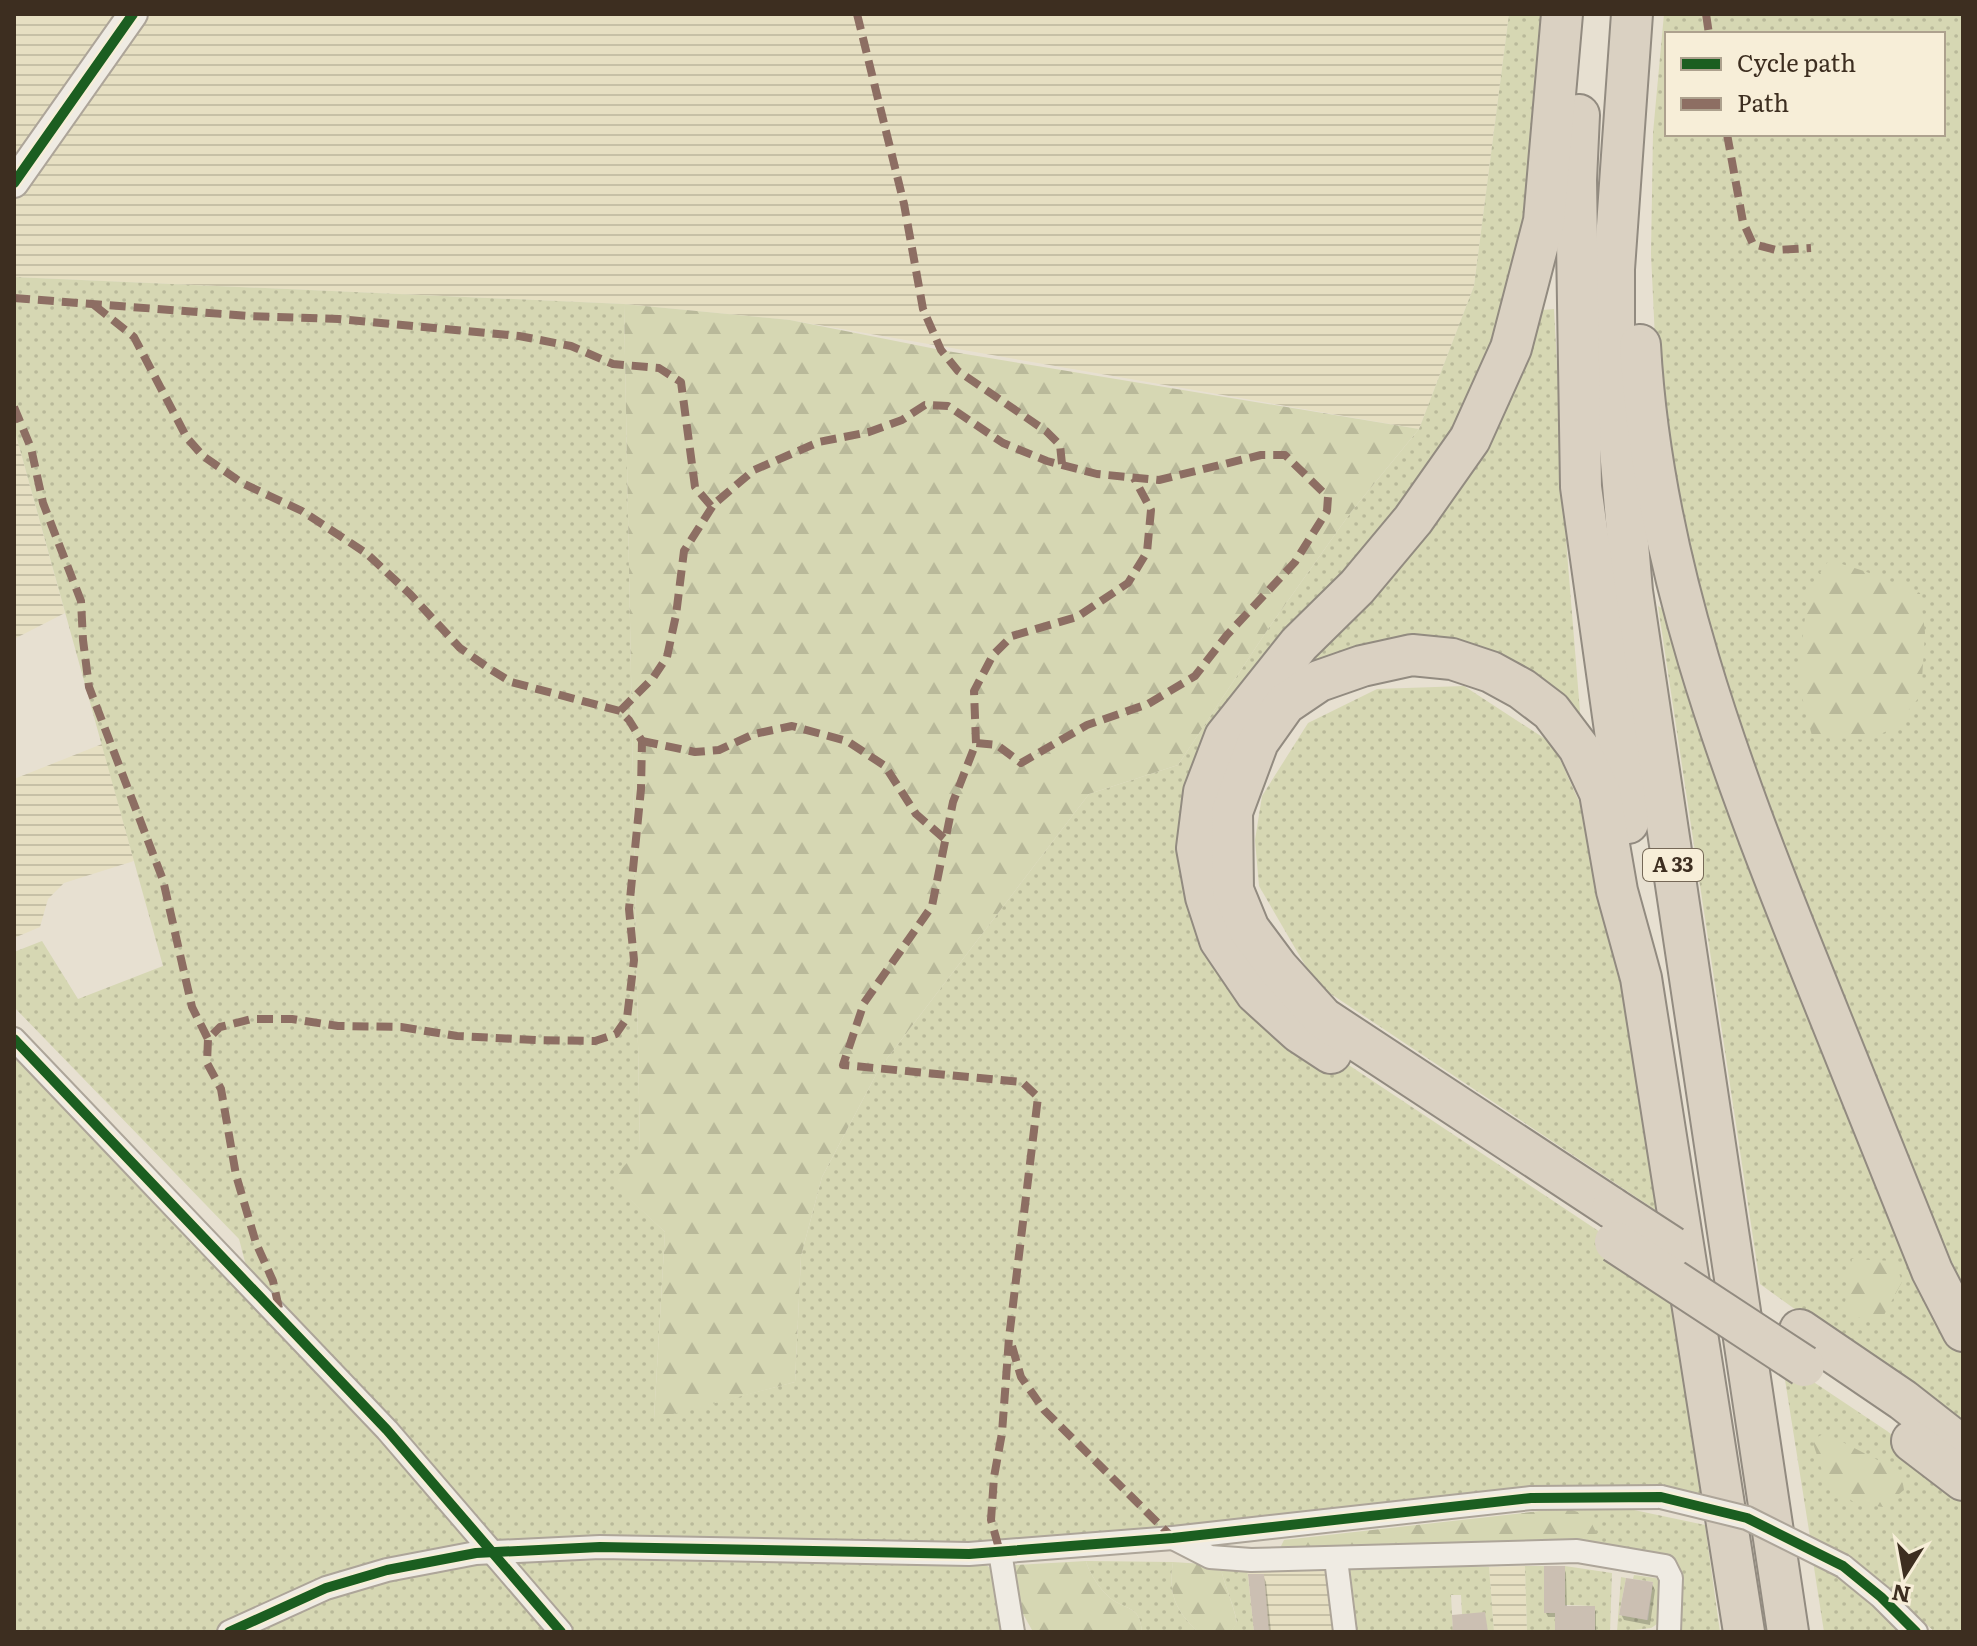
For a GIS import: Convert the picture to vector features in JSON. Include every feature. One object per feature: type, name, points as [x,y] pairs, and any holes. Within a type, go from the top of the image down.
[{"type":"highway","points":[[1562,14],[1544,221],[1511,348],[1470,439],[1413,520],[1357,587],[1299,644],[1225,737],[1204,792],[1197,848],[1206,897],[1220,940],[1256,993],[1299,1032],[1614,1225],[1802,1348],[1903,1400],[1963,1447]]},
{"type":"highway","name":"A 33","points":[[1584,14],[1576,180],[1581,487],[1639,898],[1641,978],[1744,1632]]},
{"type":"highway","name":"A 33","points":[[1632,14],[1614,269],[1614,378],[1632,591],[1788,1632]]},
{"type":"highway","points":[[1625,93],[1642,388],[1663,524],[1701,672],[1752,823],[1932,1271],[1963,1331]]},
{"type":"highway","points":[[1614,1225],[1323,1018],[1278,968],[1249,929],[1233,890],[1232,812],[1258,742],[1285,704],[1319,681],[1362,666],[1412,655],[1452,659],[1491,672],[1532,696],[1551,711],[1579,748],[1600,793],[1617,891],[1641,978]]},
{"type":"highway","points":[[1802,1348],[1885,1420],[1963,1480]]},
{"type":"highway","points":[[1732,1555],[1728,1586],[1734,1632]]},
{"type":"street","points":[[14,183],[133,14]]},
{"type":"street","points":[[14,1039],[387,1430],[561,1632]]},
{"type":"street","points":[[229,1632],[326,1588],[387,1570],[476,1553],[600,1547],[969,1554],[1173,1538],[1531,1498],[1661,1497],[1747,1518],[1843,1566],[1881,1597],[1916,1632]]},
{"type":"street","points":[[1173,1538],[1210,1557],[1251,1560],[1577,1551],[1665,1566],[1671,1578],[1669,1632]]},
{"type":"street","points":[[1000,1552],[1013,1632]]},
{"type":"street","points":[[1336,1559],[1345,1632]]},
{"type":"shaded area","points":[[14,14],[119,14],[14,164]]},
{"type":"shaded area","points":[[133,14],[1509,14],[1474,286],[1419,429],[790,320],[624,304],[14,277],[14,183]]},
{"type":"shaded area","points":[[14,428],[65,613],[14,639]]},
{"type":"shaded area","points":[[102,744],[134,861],[64,883],[48,899],[40,927],[14,938],[14,779]]},
{"type":"shaded area","points":[[1325,1566],[1333,1632],[1269,1632],[1268,1625],[1253,1627],[1247,1568]]},
{"type":"shaded area","points":[[1525,1566],[1527,1632],[1494,1632],[1489,1567]]},
{"type":"green space","points":[[1509,14],[1553,14],[1536,215],[1462,435],[1201,775],[1299,1032],[1615,1242],[1675,1290],[1702,1507],[1661,1497],[971,1555],[995,1571],[1006,1632],[14,1632],[14,1044],[249,1277],[239,1239],[14,1007],[14,952],[42,941],[78,999],[163,966],[14,428],[14,277],[624,304],[640,1150],[611,1181],[665,1232],[654,1418],[795,1382],[801,1256],[822,1177],[879,1069],[1089,794],[1178,765],[1270,626],[1351,512],[1419,429],[1474,286]]},
{"type":"green space","points":[[1664,14],[1963,14],[1963,1287],[1747,770],[1660,446],[1651,254],[1653,133]]},
{"type":"green space","points":[[624,304],[790,320],[941,350],[1419,429],[1351,512],[1270,626],[1178,765],[1089,794],[879,1069],[822,1177],[801,1256],[795,1382],[654,1419],[665,1232],[610,1181],[640,1149]]},
{"type":"green space","points":[[1554,309],[1567,552],[1581,724],[1512,662],[1295,671],[1401,568],[1483,452],[1532,345],[1542,310]]},
{"type":"green space","points":[[1829,560],[1920,593],[1925,632],[1921,695],[1894,728],[1867,740],[1812,736],[1802,697],[1802,644],[1808,590]]},
{"type":"green space","points":[[1658,606],[1675,616],[1963,1343],[1963,1430],[1760,1284]]},
{"type":"green space","points":[[1464,686],[1553,744],[1602,852],[1660,1213],[1316,984],[1259,886],[1255,840],[1262,796],[1308,723],[1377,689]]},
{"type":"green space","points":[[1852,1259],[1895,1261],[1902,1282],[1878,1326],[1849,1313],[1845,1303]]},
{"type":"green space","points":[[1782,1361],[1887,1431],[1963,1490],[1963,1632],[1935,1632],[1860,1567],[1810,1537]]},
{"type":"green space","points":[[1825,1433],[1901,1472],[1904,1490],[1883,1507],[1855,1503],[1826,1483],[1812,1440]]},
{"type":"green space","points":[[1567,1508],[1634,1510],[1705,1525],[1720,1632],[1676,1632],[1678,1575],[1590,1543]]},
{"type":"green space","points":[[1567,1508],[1588,1516],[1599,1538],[1590,1543],[1576,1540],[1283,1552],[1281,1546],[1284,1540]]},
{"type":"green space","points":[[1086,1561],[1173,1562],[1175,1600],[1198,1632],[1142,1632],[1136,1614],[1105,1593]]},
{"type":"green space","points":[[1086,1561],[1105,1593],[1136,1614],[1142,1632],[1032,1630],[1014,1591],[1015,1565]]},
{"type":"green space","points":[[1813,1561],[1856,1585],[1907,1632],[1824,1632]]},
{"type":"green space","points":[[1173,1562],[1220,1565],[1237,1623],[1231,1632],[1198,1632],[1190,1624],[1175,1600]]},
{"type":"green space","points":[[1353,1562],[1489,1567],[1494,1632],[1488,1632],[1462,1614],[1461,1595],[1451,1595],[1453,1632],[1349,1632],[1348,1568]]},
{"type":"green space","points":[[1220,1565],[1247,1568],[1254,1632],[1231,1632],[1237,1622]]},
{"type":"green space","points":[[1525,1566],[1544,1566],[1544,1613],[1565,1613],[1555,1624],[1555,1632],[1527,1632]]},
{"type":"green space","points":[[1565,1566],[1612,1573],[1610,1632],[1565,1632],[1595,1606],[1565,1605]]},
{"type":"green space","points":[[1634,1575],[1656,1578],[1662,1584],[1660,1622],[1651,1628],[1617,1632],[1621,1577],[1626,1578],[1619,1615],[1648,1620],[1653,1582],[1633,1579]]},
{"type":"building","points":[[1544,1566],[1565,1566],[1565,1606],[1595,1606],[1595,1631],[1555,1631],[1555,1613],[1544,1613]]},
{"type":"building","points":[[1248,1574],[1264,1574],[1269,1632],[1254,1632]]},
{"type":"building","points":[[1626,1578],[1653,1582],[1647,1620],[1619,1615]]},
{"type":"building","points":[[1485,1612],[1488,1632],[1453,1632],[1452,1615]]},
{"type":"marked path","points":[[857,14],[904,204],[923,309],[941,350],[958,371],[1046,431],[1060,445],[1062,464]]},
{"type":"marked path","points":[[1706,14],[1709,32]]},
{"type":"marked path","points":[[1727,136],[1743,222],[1753,244],[1776,250],[1811,248]]},
{"type":"marked path","points":[[14,298],[249,316],[339,319],[519,336],[571,346],[613,364],[659,368],[681,382],[695,487],[712,507]]},
{"type":"marked path","points":[[94,305],[134,337],[187,438],[203,456],[242,483],[302,511],[366,553],[410,594],[460,648],[490,669],[511,682],[620,711],[642,741],[641,789],[629,909],[634,960],[627,1018],[616,1034],[595,1041],[536,1040],[457,1036],[401,1027],[252,1019],[220,1027],[208,1039],[207,1063],[221,1089],[236,1175],[256,1243],[273,1281],[280,1313]]},
{"type":"marked path","points":[[620,711],[653,678],[667,657],[684,551],[714,504],[754,470],[819,442],[869,432],[902,420],[925,405],[948,406],[1003,443],[1047,461],[1097,474],[1159,480],[1261,455],[1285,455],[1328,497],[1327,511],[1295,562],[1227,635],[1195,676],[1148,704],[1087,725],[1021,763],[997,745],[976,743],[953,802],[932,906],[864,1003],[843,1065],[1022,1082],[1038,1097],[1009,1338],[1002,1433],[994,1477],[991,1520],[1000,1552]]},
{"type":"marked path","points":[[14,407],[31,448],[43,503],[81,601],[89,687],[163,880],[192,1007],[208,1039]]},
{"type":"marked path","points":[[976,743],[974,691],[993,655],[1012,636],[1077,617],[1128,583],[1147,552],[1151,510],[1134,478]]},
{"type":"marked path","points":[[642,741],[695,752],[719,750],[754,734],[792,726],[847,741],[885,766],[916,814],[946,840]]},
{"type":"marked path","points":[[1012,1346],[1021,1377],[1044,1410],[1173,1538]]},
{"type":"cycle path","points":[[14,183],[133,14]]},
{"type":"cycle path","points":[[14,1039],[387,1430],[561,1632]]},
{"type":"cycle path","points":[[229,1632],[326,1588],[387,1570],[476,1553],[600,1547],[969,1554],[1173,1538],[1531,1498],[1661,1497],[1747,1518],[1843,1566],[1881,1597],[1916,1632]]}]
